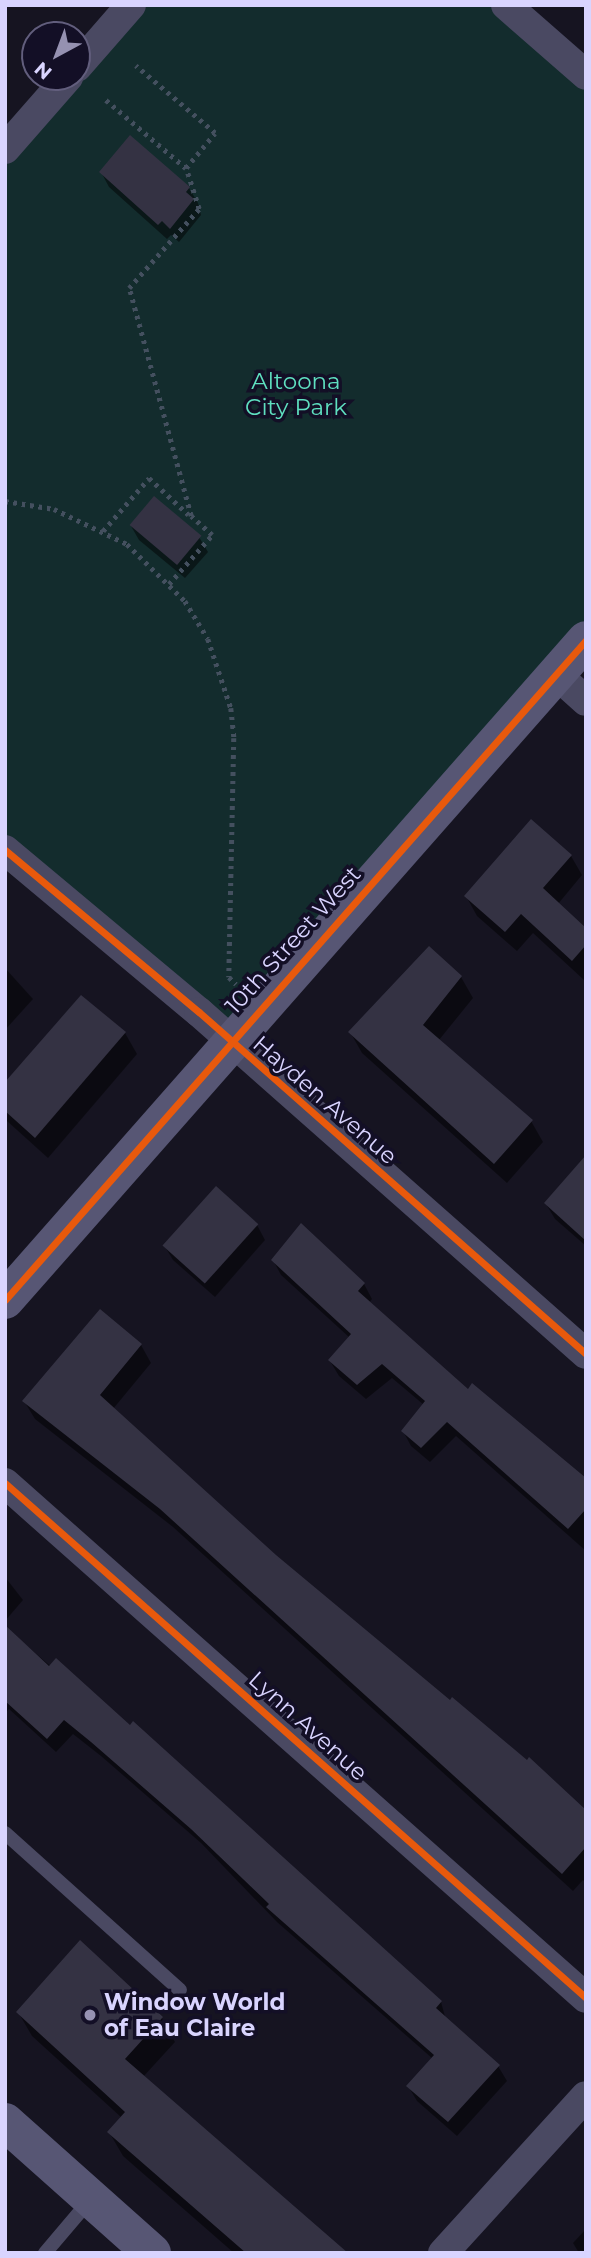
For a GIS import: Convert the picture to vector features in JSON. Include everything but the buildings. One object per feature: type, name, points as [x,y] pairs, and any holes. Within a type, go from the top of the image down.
[{"type":"street","points":[[91,51],[131,5]]},
{"type":"street","points":[[506,5],[586,75]]},
{"type":"street","points":[[5,149],[56,91]]},
{"type":"street","name":"10th Street West","points":[[5,1300],[260,1005],[586,640]]},
{"type":"street","points":[[555,674],[586,701]]},
{"type":"street","name":"Hayden Avenue","points":[[5,850],[229,1041],[586,1354]]},
{"type":"street","name":"Lynn Avenue","points":[[5,1483],[586,1998]]},
{"type":"street","points":[[443,2253],[586,2096]]},
{"type":"street","points":[[5,2122],[152,2253]]},
{"type":"lane","points":[[5,1833],[180,1990]]},
{"type":"lane","points":[[45,2253],[91,2199]]},
{"type":"path","points":[[136,66],[215,133],[186,168]]},
{"type":"path","points":[[106,100],[186,168],[198,209],[130,288],[191,516]]},
{"type":"path","points":[[103,531],[149,478],[212,535],[169,584]]},
{"type":"path","points":[[5,501],[54,509],[127,544],[169,584],[208,639],[231,708],[234,737],[229,977],[260,1005]]},
{"type":"green space","name":"Altoona City Park","points":[[131,5],[506,5],[586,75],[586,640],[229,1041],[5,850],[5,149],[56,91],[91,91],[91,51]]},
{"type":"cycle path","points":[[5,1300],[586,640]]},
{"type":"cycle path","points":[[5,850],[199,1012],[586,1354]]},
{"type":"cycle path","points":[[5,1483],[586,1998]]},
{"type":"place","name":"Window World of Eau Claire","points":[[90,2015]]}]
